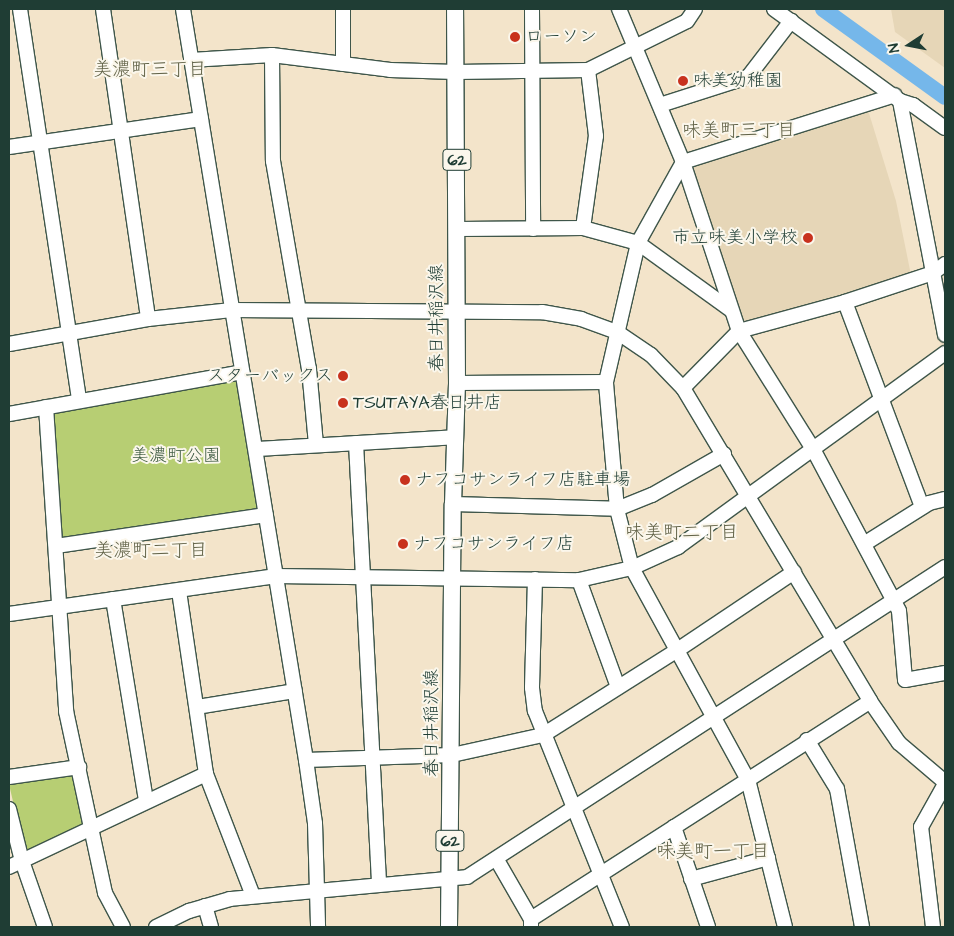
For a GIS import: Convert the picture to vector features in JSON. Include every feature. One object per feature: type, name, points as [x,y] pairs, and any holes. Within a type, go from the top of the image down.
[{"type":"main road","name":"春日井稲沢線","points":[[449,927],[452,755],[452,577],[458,312],[455,9]]},
{"type":"street","points":[[20,9],[79,401]]},
{"type":"street","points":[[103,9],[148,319]]},
{"type":"street","points":[[183,9],[306,760],[315,823],[318,927]]},
{"type":"street","points":[[343,9],[343,64]]},
{"type":"street","points":[[532,9],[533,229]]},
{"type":"street","points":[[619,9],[683,162],[739,331],[814,449],[899,611],[905,680],[945,673]]},
{"type":"street","points":[[191,60],[272,55],[390,70],[456,72],[588,70],[687,21],[696,9]]},
{"type":"street","points":[[774,9],[897,98],[913,104],[945,128]]},
{"type":"street","points":[[660,106],[748,77],[791,21]]},
{"type":"street","points":[[272,55],[273,161],[309,369],[316,445]]},
{"type":"street","points":[[582,228],[596,136],[588,70]]},
{"type":"street","points":[[785,927],[748,780],[632,568],[617,509],[606,382],[638,244],[683,162],[897,98]]},
{"type":"street","points":[[897,98],[945,335]]},
{"type":"street","points":[[9,147],[201,119]]},
{"type":"street","points":[[458,229],[582,228],[638,244],[731,310]]},
{"type":"street","points":[[684,388],[739,331],[845,302],[933,273],[945,264]]},
{"type":"street","points":[[845,302],[922,507]]},
{"type":"street","points":[[9,344],[148,319],[232,310],[542,312],[581,319],[617,332],[651,355],[684,388],[870,701],[899,743],[945,783],[921,827],[934,927]]},
{"type":"street","points":[[9,614],[276,576],[579,580],[632,568],[678,548],[945,353]]},
{"type":"street","points":[[9,414],[242,372]]},
{"type":"street","points":[[457,383],[606,382]]},
{"type":"street","points":[[46,407],[66,711],[105,893],[123,927]]},
{"type":"street","points":[[256,449],[456,437]]},
{"type":"street","points":[[356,443],[374,758],[379,884]]},
{"type":"street","points":[[454,504],[617,509],[652,495],[724,454]]},
{"type":"street","points":[[864,544],[929,503],[945,499]]},
{"type":"street","points":[[56,546],[266,515]]},
{"type":"street","points":[[156,927],[189,911],[230,899],[467,877],[497,860],[945,567]]},
{"type":"street","points":[[306,760],[452,755],[543,735],[676,651],[794,572]]},
{"type":"street","points":[[535,579],[532,688],[535,711],[543,735],[622,927]]},
{"type":"street","points":[[579,580],[618,687]]},
{"type":"street","points":[[178,591],[206,774],[253,896]]},
{"type":"street","points":[[113,599],[146,800]]},
{"type":"street","points":[[197,707],[295,691]]},
{"type":"street","points":[[497,860],[531,923],[600,874],[870,701]]},
{"type":"street","points":[[807,740],[837,789],[862,927]]},
{"type":"street","points":[[9,777],[79,767]]},
{"type":"street","points":[[15,864],[146,800],[206,774]]},
{"type":"street","points":[[9,809],[15,864],[45,927]]},
{"type":"street","points":[[674,827],[708,927]]},
{"type":"street","points":[[691,879],[768,858]]},
{"type":"street","points":[[205,906],[211,927]]},
{"type":"street","points":[[937,927],[945,925]]},
{"type":"shaded area","points":[[891,9],[945,9],[945,68],[895,32]]},
{"type":"shaded area","name":"市立味美小学校","points":[[868,110],[896,201],[911,275],[744,326],[689,167],[692,163]]},
{"type":"green space","name":"美濃町公園","points":[[236,380],[257,509],[255,512],[62,541],[59,539],[53,410]]},
{"type":"green space","points":[[72,772],[85,825],[28,851],[24,850],[9,784],[11,780]]},
{"type":"waterway","points":[[823,9],[945,97]]},
{"type":"place","name":"ローソン","points":[[515,37]]},
{"type":"place","name":"味美幼稚園","points":[[683,81]]},
{"type":"place","name":"市立味美小学校","points":[[808,238]]},
{"type":"place","name":"スターバックス","points":[[343,376]]},
{"type":"place","name":"TSUTAYA春日井店","points":[[343,403]]},
{"type":"place","name":"ナフコサンライフ店駐車場","points":[[405,480]]},
{"type":"place","name":"ナフコサンライフ店","points":[[403,544]]},
{"type":"district","name":"美濃町三丁目","points":[[150,70]]},
{"type":"district","name":"味美町三丁目","points":[[739,131]]},
{"type":"district","name":"味美町二丁目","points":[[682,533]]},
{"type":"district","name":"美濃町二丁目","points":[[151,551]]},
{"type":"district","name":"味美町一丁目","points":[[713,852]]}]
